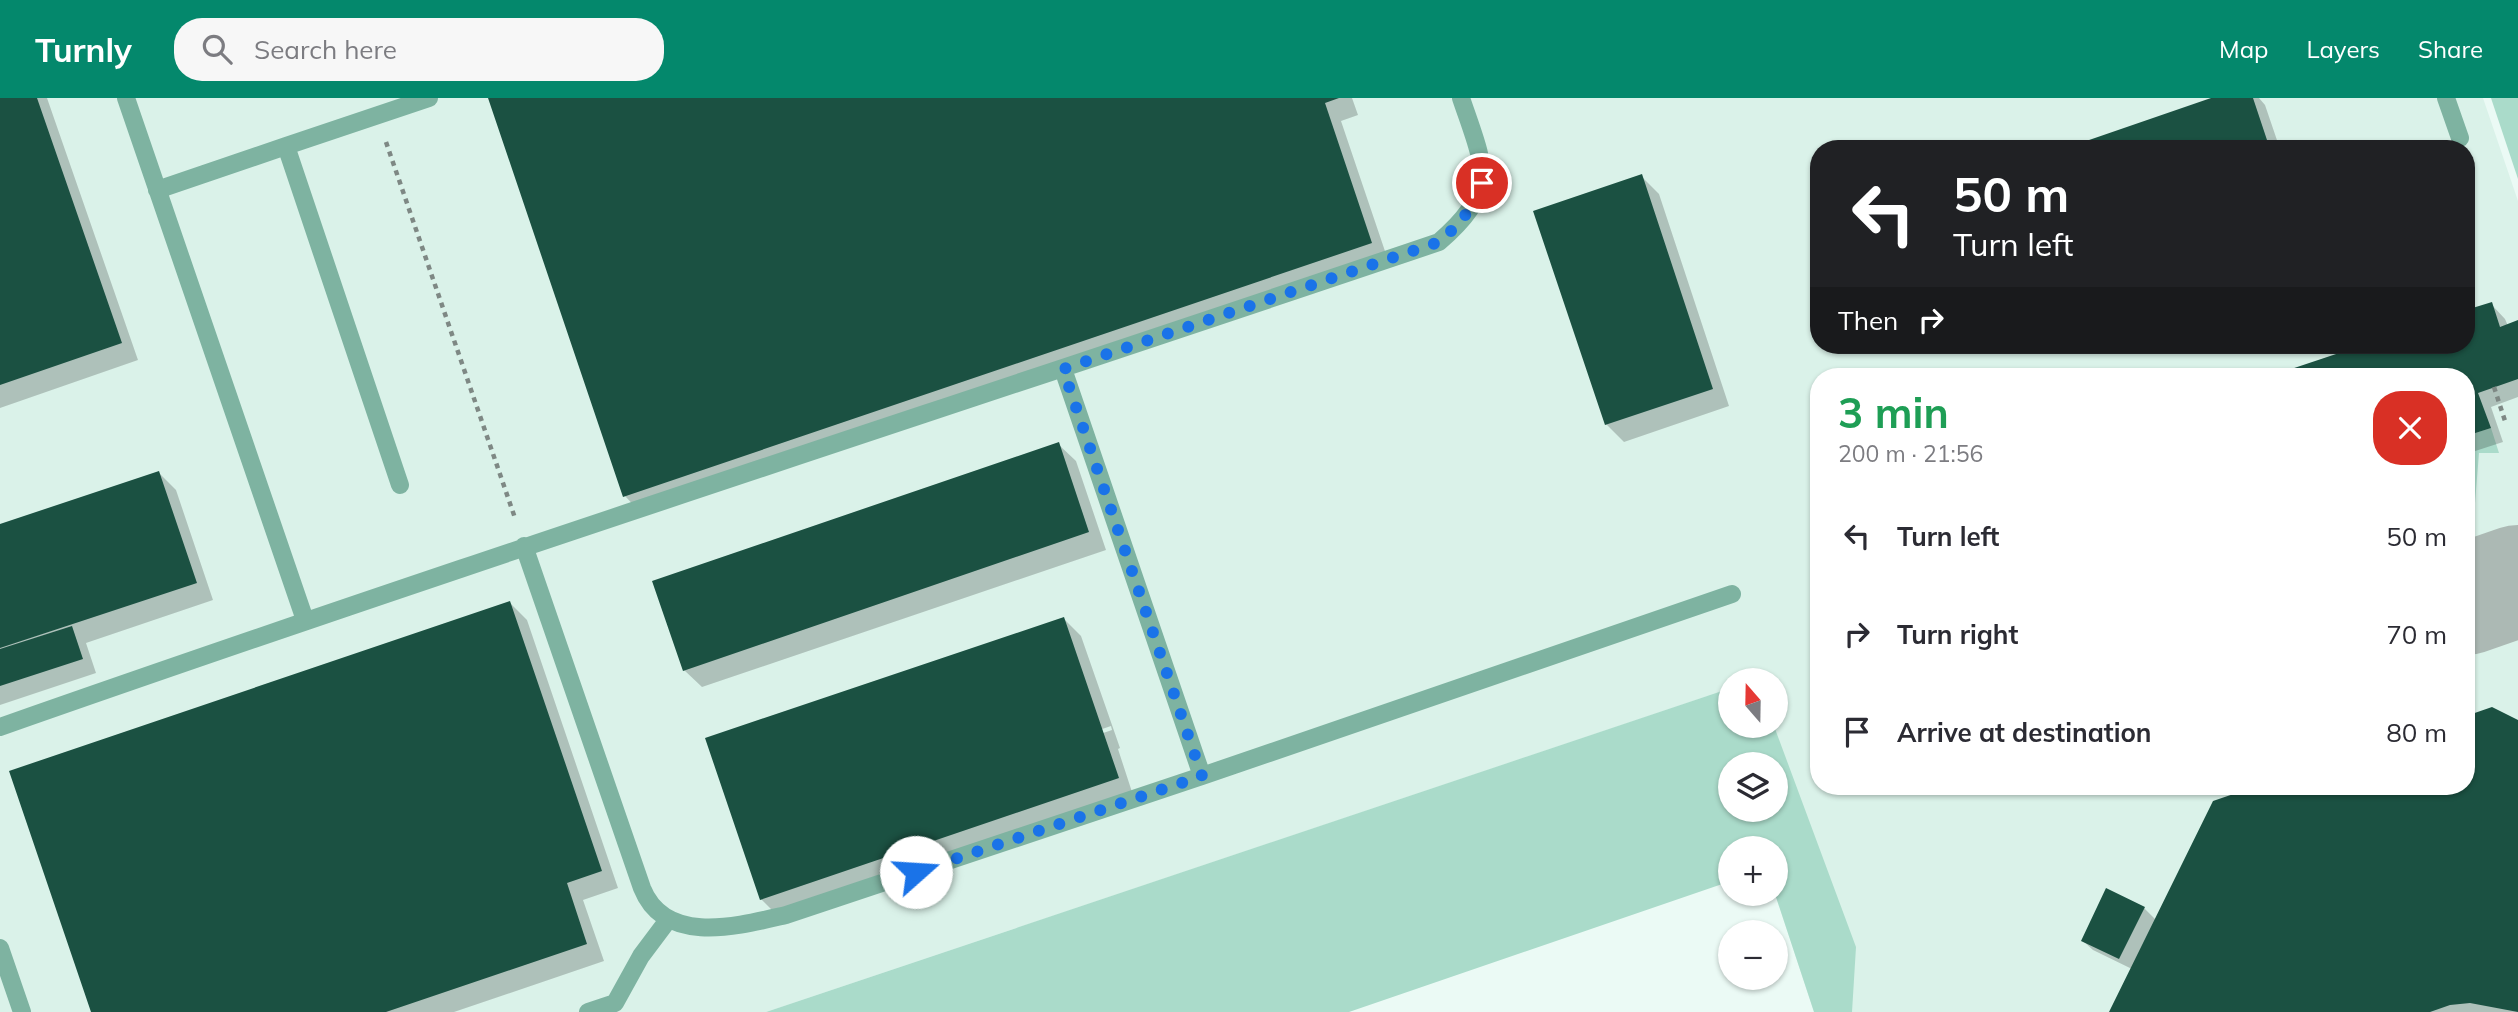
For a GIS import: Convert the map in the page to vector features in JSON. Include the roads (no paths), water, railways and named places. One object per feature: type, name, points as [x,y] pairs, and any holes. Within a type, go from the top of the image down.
[{"type":"lane","points":[[126,98],[304,620]]},
{"type":"lane","points":[[157,190],[429,98]]},
{"type":"lane","points":[[0,727],[304,620],[1439,242],[1462,222],[1474,204],[1482,183],[1482,161],[1461,98]]},
{"type":"lane","points":[[2446,98],[2460,138]]},
{"type":"lane","points":[[286,146],[400,485]]},
{"type":"lane","points":[[1063,369],[1202,776]]},
{"type":"lane","points":[[524,546],[647,902],[674,923],[709,928],[747,925],[786,915],[1732,594]]},
{"type":"lane","points":[[588,1012],[615,1003],[641,956],[668,920]]},
{"type":"lane","points":[[0,948],[22,1012]]}]
